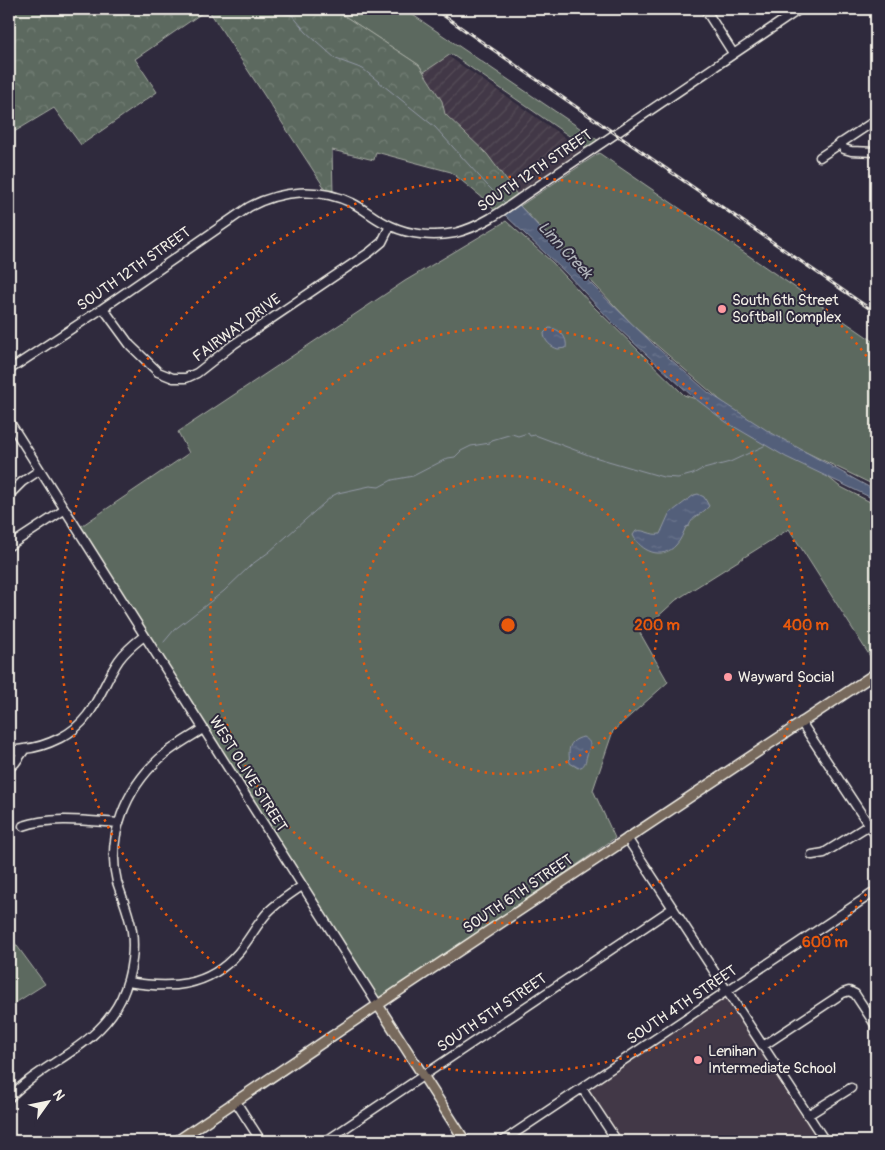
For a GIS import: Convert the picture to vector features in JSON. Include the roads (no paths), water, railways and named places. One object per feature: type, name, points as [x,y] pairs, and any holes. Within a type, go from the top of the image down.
[{"type":"main road","name":"SOUTH 6TH STREET","points":[[177,1141],[876,673]]},
{"type":"main road","name":"WEST OLIVE STREET","points":[[378,1005],[465,1141]]},
{"type":"street","points":[[705,9],[734,54]]},
{"type":"street","name":"SOUTH 12TH STREET","points":[[9,370],[254,204],[270,198],[302,192],[328,194],[353,203],[390,226],[419,234],[446,234],[479,225],[522,198],[800,9]]},
{"type":"street","points":[[820,157],[876,120]]},
{"type":"street","points":[[840,143],[844,148],[851,151],[876,152]]},
{"type":"street","name":"FAIRWAY DRIVE","points":[[103,308],[130,345],[158,372],[173,378],[186,378],[197,373],[234,344],[370,252],[382,242],[390,226]]},
{"type":"street","name":"WEST OLIVE STREET","points":[[9,421],[378,1005]]},
{"type":"street","points":[[9,495],[22,482],[40,470]]},
{"type":"street","points":[[9,546],[64,510]]},
{"type":"street","points":[[9,751],[25,749],[61,737],[82,722],[99,700],[120,658],[144,636]]},
{"type":"street","points":[[801,722],[876,836]]},
{"type":"street","points":[[9,1098],[20,1087],[76,1050],[97,1033],[114,1011],[128,982],[133,936],[130,919],[115,871],[115,842],[118,823],[138,782],[147,771],[161,757],[203,729]]},
{"type":"street","points":[[9,768],[25,749]]},
{"type":"street","points":[[23,826],[33,823],[74,821],[118,823]]},
{"type":"street","points":[[812,855],[824,853],[869,825]]},
{"type":"street","points":[[627,838],[825,1141]]},
{"type":"street","points":[[128,982],[153,986],[180,985],[212,973],[238,953],[273,907],[302,886]]},
{"type":"street","name":"SOUTH 4TH STREET","points":[[503,1141],[876,891]]},
{"type":"street","name":"SOUTH 5TH STREET","points":[[326,1141],[673,908]]},
{"type":"street","points":[[763,1046],[843,992],[849,991],[855,994],[876,1026]]},
{"type":"street","points":[[582,1088],[617,1141]]},
{"type":"street","points":[[808,1115],[850,1088]]},
{"type":"street","points":[[236,1102],[261,1141]]},
{"type":"water","points":[[519,205],[593,286],[653,344],[709,393],[768,431],[876,491],[876,500],[786,457],[726,422],[692,396],[616,326],[566,273],[505,215]]},
{"type":"water","points":[[549,328],[553,328],[562,334],[566,341],[566,348],[558,349],[548,343],[544,333]]},
{"type":"water","points":[[698,494],[704,497],[709,506],[686,527],[679,541],[670,550],[658,553],[652,552],[636,541],[633,535],[636,531],[660,534],[669,514]]},
{"type":"water","points":[[583,737],[588,741],[590,747],[585,763],[578,768],[570,763],[569,750],[574,741]]},
{"type":"waterway","name":"Linn Creek","points":[[253,9],[292,15],[306,32],[336,59],[363,69],[435,127],[506,204]]},
{"type":"waterway","points":[[164,642],[174,630],[224,591],[251,565],[269,552],[332,496],[370,486],[379,487],[392,480],[413,476],[448,458],[455,457],[461,451],[471,446],[490,443],[492,440],[512,434],[518,436],[528,433],[530,436],[535,435],[591,456],[663,477],[678,478],[730,462],[764,446]]},
{"type":"railway","points":[[434,9],[876,313]]},
{"type":"place","name":"South 6th Street Softball Complex","points":[[722,309]]},
{"type":"place","name":"Wayward Social","points":[[728,677]]},
{"type":"place","name":"Lenihan Intermediate School","points":[[698,1060]]}]
